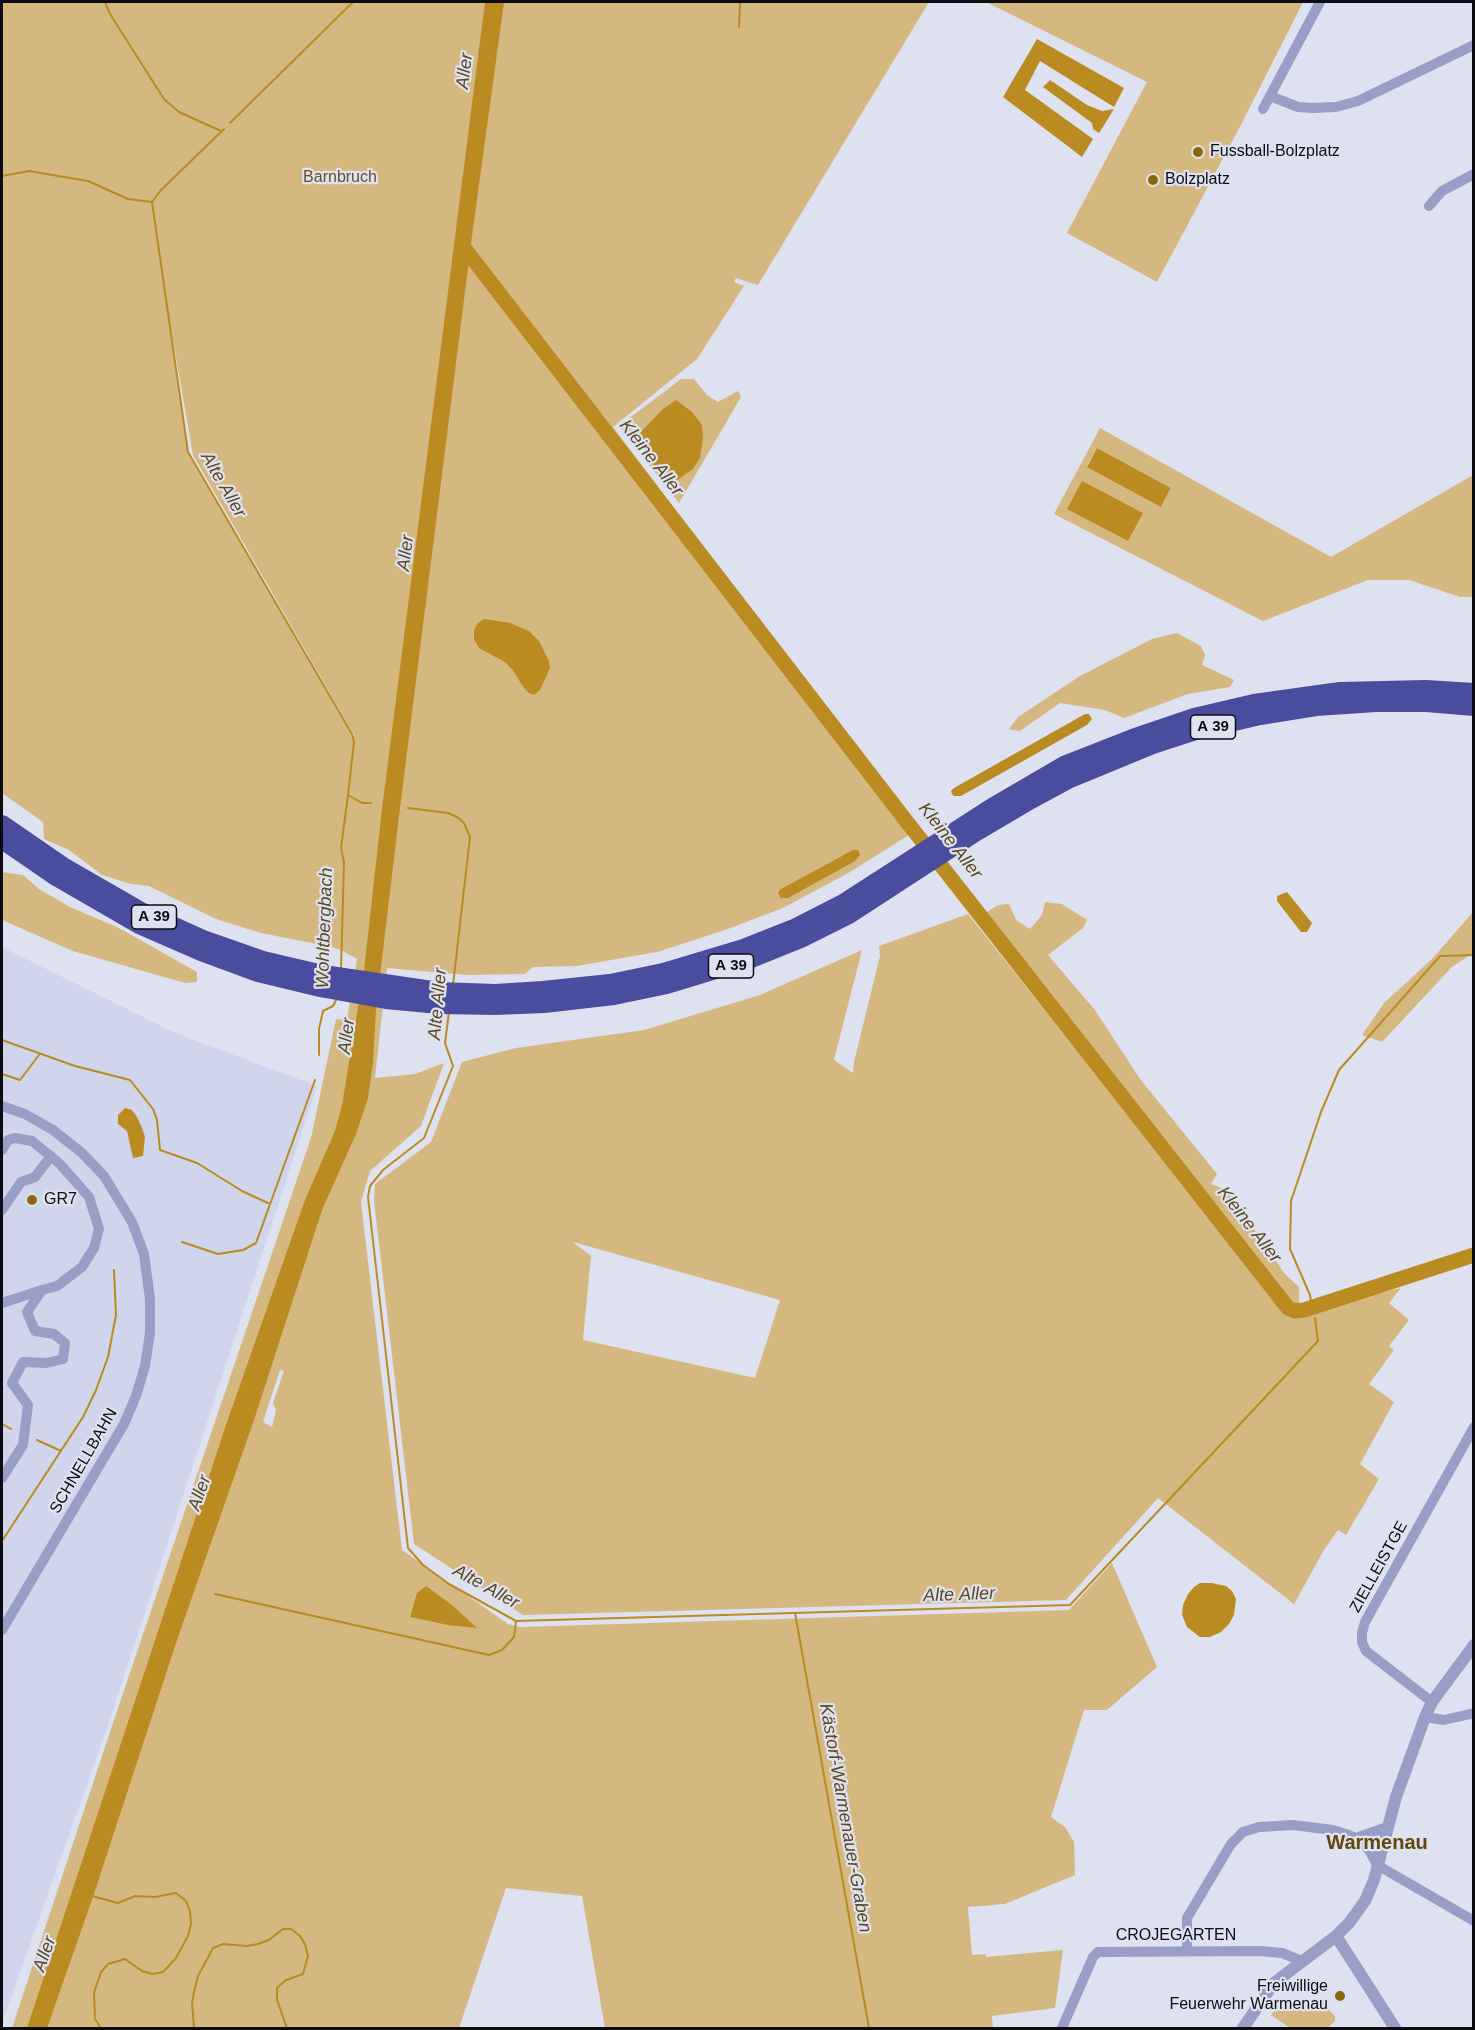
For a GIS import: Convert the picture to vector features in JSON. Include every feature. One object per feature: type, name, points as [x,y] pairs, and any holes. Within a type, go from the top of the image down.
[{"type":"highway","name":"A 39","points":[[2,840],[56,877],[139,925],[201,952],[258,973],[440,992],[543,997],[663,972],[743,948],[796,927],[897,876],[971,828],[1023,788],[1064,765],[1138,736],[1225,709],[1306,695],[1340,691],[1426,689],[1473,692]]},
{"type":"highway","name":"A 39","points":[[971,828],[1068,780],[1153,745],[1196,731],[1260,716],[1340,705],[1376,702],[1473,707]]},
{"type":"highway","name":"A 39","points":[[2,824],[63,866],[143,912],[203,939],[322,981]]},
{"type":"street","points":[[1263,109],[1320,2]]},
{"type":"street","points":[[1270,96],[1298,106],[1336,107],[1358,101],[1473,45]]},
{"type":"street","points":[[1429,206],[1442,191],[1473,174]]},
{"type":"street","name":"SCHNELLBAHN","points":[[2,1106],[26,1114],[53,1130],[82,1153],[104,1176],[132,1222],[144,1254],[150,1299],[150,1333],[145,1366],[124,1424],[2,1630]]},
{"type":"street","points":[[2,1150],[8,1140],[15,1138],[32,1141],[51,1156],[90,1197],[99,1229],[94,1248],[82,1267],[57,1286],[2,1303]]},
{"type":"street","points":[[2,1210],[21,1182],[35,1177],[51,1156]]},
{"type":"street","points":[[27,1312],[42,1290]]},
{"type":"street","points":[[2,1478],[23,1445],[28,1405],[7,1382],[23,1362],[46,1363],[63,1359],[65,1343],[54,1334],[35,1331],[27,1312],[13,1299]]},
{"type":"street","name":"ZIELLEISTGE","points":[[1432,1702],[1366,1651],[1362,1642],[1362,1632],[1365,1622],[1473,1427]]},
{"type":"street","points":[[2,1469],[12,1461]]},
{"type":"street","points":[[1243,2028],[1274,1983],[1336,1936],[1365,1901],[1387,1827],[1425,1717],[1432,1702],[1473,1645]]},
{"type":"street","points":[[1425,1717],[1444,1720],[1473,1713]]},
{"type":"street","points":[[1186,1951],[1187,1918],[1226,1852],[1243,1832],[1259,1827],[1293,1825],[1333,1830],[1356,1838],[1369,1850],[1377,1865],[1473,1921]]},
{"type":"street","points":[[1356,1838],[1387,1827]]},
{"type":"street","points":[[1336,1936],[1395,2028]]},
{"type":"street","name":"CROJEGARTEN","points":[[1062,2028],[1093,1957],[1098,1952],[1271,1952],[1282,1953],[1302,1961]]},
{"type":"shaded area","points":[[2,947],[173,1032],[317,1086],[107,1728],[2,2023]]},
{"type":"green space","name":"Barnbruch","points":[[2,2],[929,2],[758,285],[736,278],[734,282],[744,286],[697,359],[613,427],[898,804],[889,809],[909,835],[850,872],[783,908],[657,952],[577,966],[533,967],[525,974],[467,975],[387,968],[375,1078],[415,1074],[444,1063],[421,1126],[370,1171],[361,1202],[402,1550],[508,1624],[521,1627],[1069,1610],[1112,1563],[1157,1667],[1107,1710],[1084,1710],[1051,1817],[1065,1827],[1074,1842],[1075,1875],[1005,1904],[968,1907],[972,1955],[986,1954],[986,1957],[1063,1950],[1055,2008],[992,2016],[993,2028],[605,2028],[582,1896],[506,1888],[459,2028],[12,2028],[311,1138],[336,1019],[347,1020],[357,959],[332,947],[261,933],[216,919],[149,886],[131,884],[102,875],[69,850],[44,839],[43,822],[2,793]],"holes":[[[168,311],[193,455],[354,735],[354,740],[188,452]],[[280,1370],[284,1371],[273,1403],[276,1410],[272,1427],[263,1422]]]},
{"type":"green space","points":[[986,2],[1303,2],[1242,123],[1157,282],[1067,233],[1147,82]]},
{"type":"green space","points":[[681,379],[694,379],[707,395],[718,402],[738,391],[741,397],[679,503],[619,426]],"holes":[[[644,429],[662,475],[638,444],[637,436]]]},
{"type":"green space","points":[[1100,428],[1331,557],[1473,475],[1473,597],[1460,597],[1409,580],[1368,580],[1263,621],[1054,514]],"holes":[[[1097,448],[1171,488],[1162,506],[1087,466]]]},
{"type":"green space","points":[[1177,633],[1201,646],[1205,655],[1202,665],[1234,680],[1230,687],[1188,694],[1124,718],[1105,710],[1060,703],[1020,731],[1009,729],[1018,717],[1080,676],[1152,639]]},
{"type":"green space","points":[[2,872],[23,875],[39,889],[70,907],[119,928],[197,972],[197,982],[185,983],[73,951],[2,920]]},
{"type":"green space","points":[[1045,902],[1062,904],[1087,920],[1083,928],[1048,955],[1095,1010],[1140,1079],[1217,1174],[1211,1184],[1227,1190],[1285,1274],[1299,1287],[1299,1311],[984,914],[998,905],[1009,904],[1016,920],[1030,929],[1042,915]]},
{"type":"green space","points":[[1473,912],[1473,953],[1452,967],[1382,1042],[1362,1035],[1384,1003],[1432,959]]},
{"type":"green space","points":[[968,914],[1291,1318],[1310,1308],[1401,1288],[1389,1303],[1409,1320],[1389,1346],[1394,1350],[1369,1384],[1394,1402],[1360,1464],[1379,1479],[1346,1535],[1338,1530],[1324,1550],[1294,1604],[1158,1498],[1066,1600],[523,1615],[414,1544],[374,1201],[375,1184],[431,1142],[462,1062],[516,1048],[644,1030],[760,995],[862,950],[834,1060],[853,1073],[880,956],[879,946]],"holes":[[[573,1242],[780,1300],[755,1378],[583,1340],[591,1256]]]},
{"type":"green space","points":[[1280,2004],[1320,2011],[1327,2008],[1335,2016],[1335,2021],[1327,2028],[1290,2028],[1271,2015]]},
{"type":"water","points":[[485,2],[504,2],[400,808],[376,1009],[373,1063],[368,1098],[356,1134],[322,1210],[254,1420],[177,1640],[93,1897],[47,2028],[27,2028],[227,1422],[305,1200],[335,1131],[342,1105],[364,971],[382,809]]},
{"type":"water","points":[[1037,39],[1124,88],[1114,107],[1040,61],[1025,90],[1093,139],[1082,157],[1003,97]]},
{"type":"water","points":[[1050,80],[1087,105],[1102,111],[1114,109],[1099,133],[1093,129],[1092,123],[1043,87]]},
{"type":"water","points":[[676,400],[692,412],[702,425],[703,438],[700,458],[693,469],[673,483],[662,475],[647,457],[638,444],[637,436],[663,409]]},
{"type":"water","points":[[1097,448],[1171,488],[1161,507],[1087,467]]},
{"type":"water","points":[[1082,481],[1143,513],[1128,541],[1067,509]]},
{"type":"water","points":[[484,619],[510,623],[529,631],[539,641],[550,668],[540,690],[534,695],[524,688],[505,662],[479,648],[474,639],[474,630]]},
{"type":"water","points":[[1085,714],[1089,714],[1092,719],[1087,725],[961,796],[952,794],[951,791],[954,788]]},
{"type":"water","points":[[853,850],[858,850],[860,855],[855,861],[788,898],[781,898],[779,895],[778,892],[781,889]]},
{"type":"water","points":[[1287,892],[1312,923],[1307,932],[1301,932],[1277,901],[1277,896]]},
{"type":"water","points":[[125,1108],[132,1110],[142,1128],[145,1137],[143,1156],[133,1158],[127,1131],[118,1124],[118,1115]]},
{"type":"water","points":[[1200,1583],[1226,1586],[1236,1599],[1234,1615],[1229,1624],[1221,1632],[1210,1637],[1200,1637],[1187,1627],[1182,1615],[1188,1594]]},
{"type":"water","points":[[426,1586],[452,1605],[477,1628],[410,1617],[417,1593]]},
{"type":"waterway","points":[[105,2],[110,14],[164,99],[179,112],[221,131]]},
{"type":"waterway","name":"Alte Aller","points":[[230,123],[353,2]]},
{"type":"waterway","points":[[739,27],[740,2]]},
{"type":"waterway","name":"Alte Aller","points":[[224,129],[161,190],[152,202],[188,452],[352,734],[354,742],[348,795],[362,803],[371,803]]},
{"type":"waterway","points":[[2,176],[29,171],[88,181],[128,199],[152,202]]},
{"type":"waterway","name":"Kleine Aller","points":[[462,245],[907,822],[1288,1308],[1295,1311],[1304,1310],[1474,1255]]},
{"type":"waterway","name":"Wohltbergbach","points":[[341,970],[344,862],[341,848],[348,795]]},
{"type":"waterway","name":"Alte Aller","points":[[408,808],[448,813],[457,817],[464,823],[470,837],[453,985]]},
{"type":"waterway","points":[[1312,1308],[1310,1295],[1290,1249],[1291,1201],[1321,1112],[1339,1070],[1440,956],[1474,955]]},
{"type":"waterway","name":"Wohltbergbach","points":[[319,1055],[319,1029],[323,1011],[333,1006],[336,1000]]},
{"type":"waterway","name":"Alte Aller","points":[[449,1012],[445,1043],[453,1066],[424,1138],[383,1170],[370,1186],[368,1197],[408,1548],[423,1565],[449,1584],[516,1621],[1070,1605],[1318,1341],[1315,1318]]},
{"type":"waterway","points":[[2,1040],[75,1066],[130,1080],[153,1109],[157,1120],[160,1150],[197,1163],[242,1191],[270,1204]]},
{"type":"waterway","points":[[2,1074],[20,1080],[39,1055]]},
{"type":"waterway","name":"Wohltbergbach","points":[[182,1242],[218,1254],[243,1250],[256,1243],[315,1080]]},
{"type":"waterway","name":"Wohltbergbach","points":[[2,1541],[83,1417],[96,1390],[108,1357],[116,1315],[114,1270]]},
{"type":"waterway","points":[[2,1424],[11,1429]]},
{"type":"waterway","points":[[37,1440],[61,1451]]},
{"type":"waterway","points":[[215,1594],[489,1655],[502,1650],[514,1637],[516,1621]]},
{"type":"waterway","name":"Kästorf-Warmenauer-Graben","points":[[795,1613],[869,2028]]},
{"type":"waterway","points":[[92,1896],[118,1903],[135,1896],[155,1897],[176,1893],[186,1901],[191,1924],[188,1936],[176,1958],[163,1972],[152,1974],[142,1971],[125,1959],[108,1964],[101,1972],[94,1993],[95,2019],[101,2028]]},
{"type":"waterway","points":[[194,2028],[192,2003],[194,1992],[198,1976],[213,1948],[223,1944],[247,1946],[258,1944],[269,1940],[283,1929],[291,1929],[300,1936],[308,1956],[303,1974],[286,1980],[277,1988],[277,2000],[287,2028]]},
{"type":"place","name":"Fussball-Bolzplatz","points":[[1198,152]]},
{"type":"place","name":"Bolzplatz","points":[[1153,180]]},
{"type":"place","name":"GR7","points":[[32,1200]]},
{"type":"place","name":"Freiwillige Feuerwehr Warmenau","points":[[1340,1996]]},
{"type":"district","name":"Warmenau","points":[[1377,1843]]},
{"type":"water label","name":"Aller","points":[[465,71]]},
{"type":"water label","name":"Aller","points":[[406,553]]},
{"type":"water label","name":"Aller","points":[[347,1036]]},
{"type":"water label","name":"Aller","points":[[200,1493]]},
{"type":"water label","name":"Aller","points":[[45,1954]]}]
